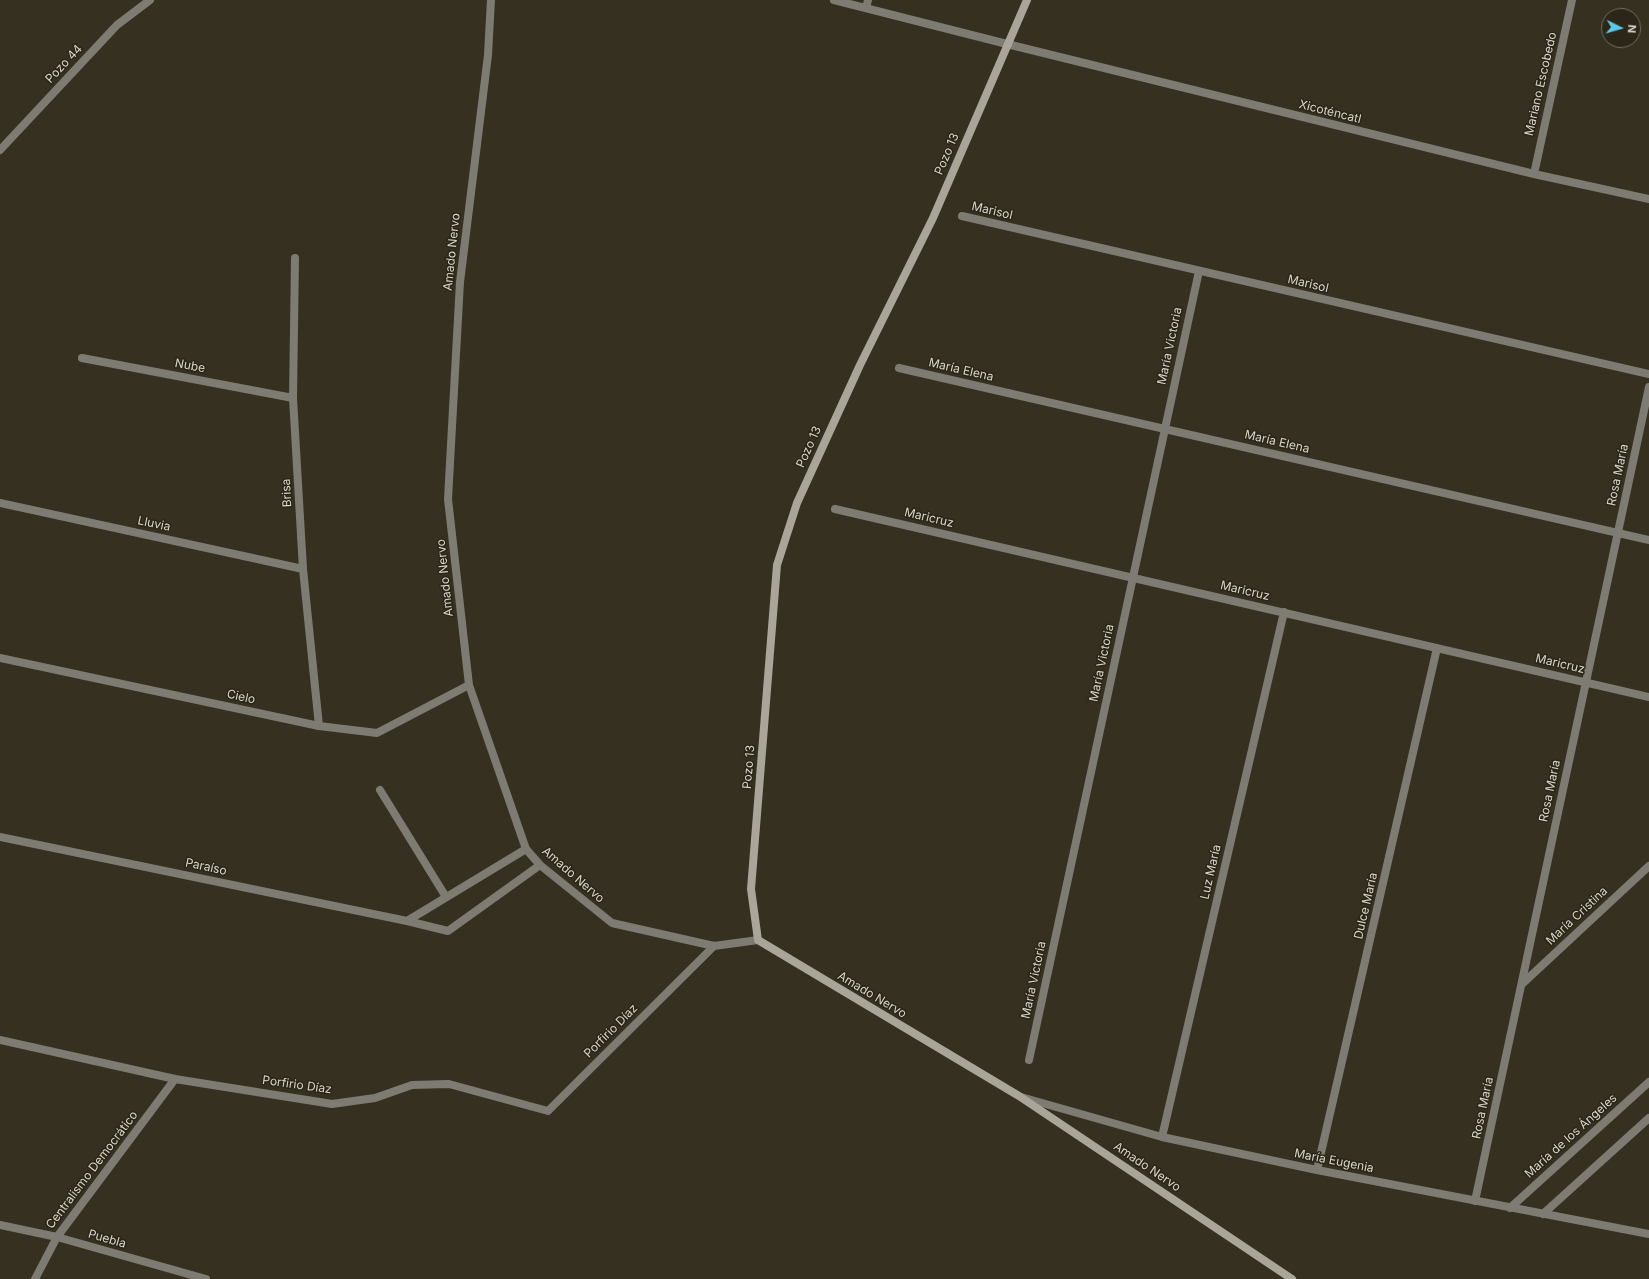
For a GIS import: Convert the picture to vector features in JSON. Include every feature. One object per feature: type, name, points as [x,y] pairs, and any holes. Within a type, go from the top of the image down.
[{"type":"main road","name":"Pozo 13","points":[[758,940],[751,889],[777,565],[797,503],[860,365],[933,218],[1027,0]]},
{"type":"main road","name":"Amado Nervo","points":[[758,940],[1019,1096],[1291,1279]]},
{"type":"street","name":"Pozo 44","points":[[0,150],[117,25],[150,0]]},
{"type":"street","name":"Amado Nervo","points":[[491,0],[488,55],[460,282],[448,499],[469,685],[526,849],[540,865],[612,923],[714,946],[758,940]]},
{"type":"street","name":"Xicoténcatl","points":[[834,0],[867,4],[1007,44],[1534,174],[1649,199]]},
{"type":"street","name":"Mariano Escobedo","points":[[1534,174],[1572,0]]},
{"type":"street","name":"Marisol","points":[[962,216],[1649,374]]},
{"type":"street","name":"Brisa","points":[[295,258],[293,398],[303,569],[319,726]]},
{"type":"street","name":"María Victoria","points":[[1029,1060],[1199,271]]},
{"type":"street","name":"Nube","points":[[82,358],[293,398]]},
{"type":"street","name":"María Elena","points":[[899,368],[1649,540]]},
{"type":"street","name":"Rosa María","points":[[1475,1201],[1649,387]]},
{"type":"street","name":"Lluvia","points":[[0,503],[303,569]]},
{"type":"street","name":"Maricruz","points":[[835,509],[1649,697]]},
{"type":"street","name":"Luz María","points":[[1162,1137],[1284,612]]},
{"type":"street","name":"Dulce María","points":[[1317,1170],[1437,648]]},
{"type":"street","name":"Cielo","points":[[0,658],[319,726],[377,733],[469,685]]},
{"type":"street","points":[[380,790],[446,897]]},
{"type":"street","name":"Paraíso","points":[[0,836],[407,921],[448,931],[540,865]]},
{"type":"street","points":[[407,921],[526,849]]},
{"type":"street","name":"María Cristina","points":[[1522,984],[1649,866]]},
{"type":"street","name":"Porfirio Díaz","points":[[0,1040],[175,1079],[332,1104],[375,1098],[412,1085],[449,1084],[548,1111],[714,946]]},
{"type":"street","name":"Centralismo Democrático","points":[[35,1279],[57,1237],[175,1079]]},
{"type":"street","name":"María de los Ángeles","points":[[1510,1208],[1649,1082]]},
{"type":"street","name":"María Eugenia","points":[[1019,1096],[1162,1137],[1317,1170],[1649,1234]]},
{"type":"street","points":[[1543,1214],[1649,1118]]},
{"type":"street","name":"Puebla","points":[[0,1225],[57,1237],[206,1279]]}]
